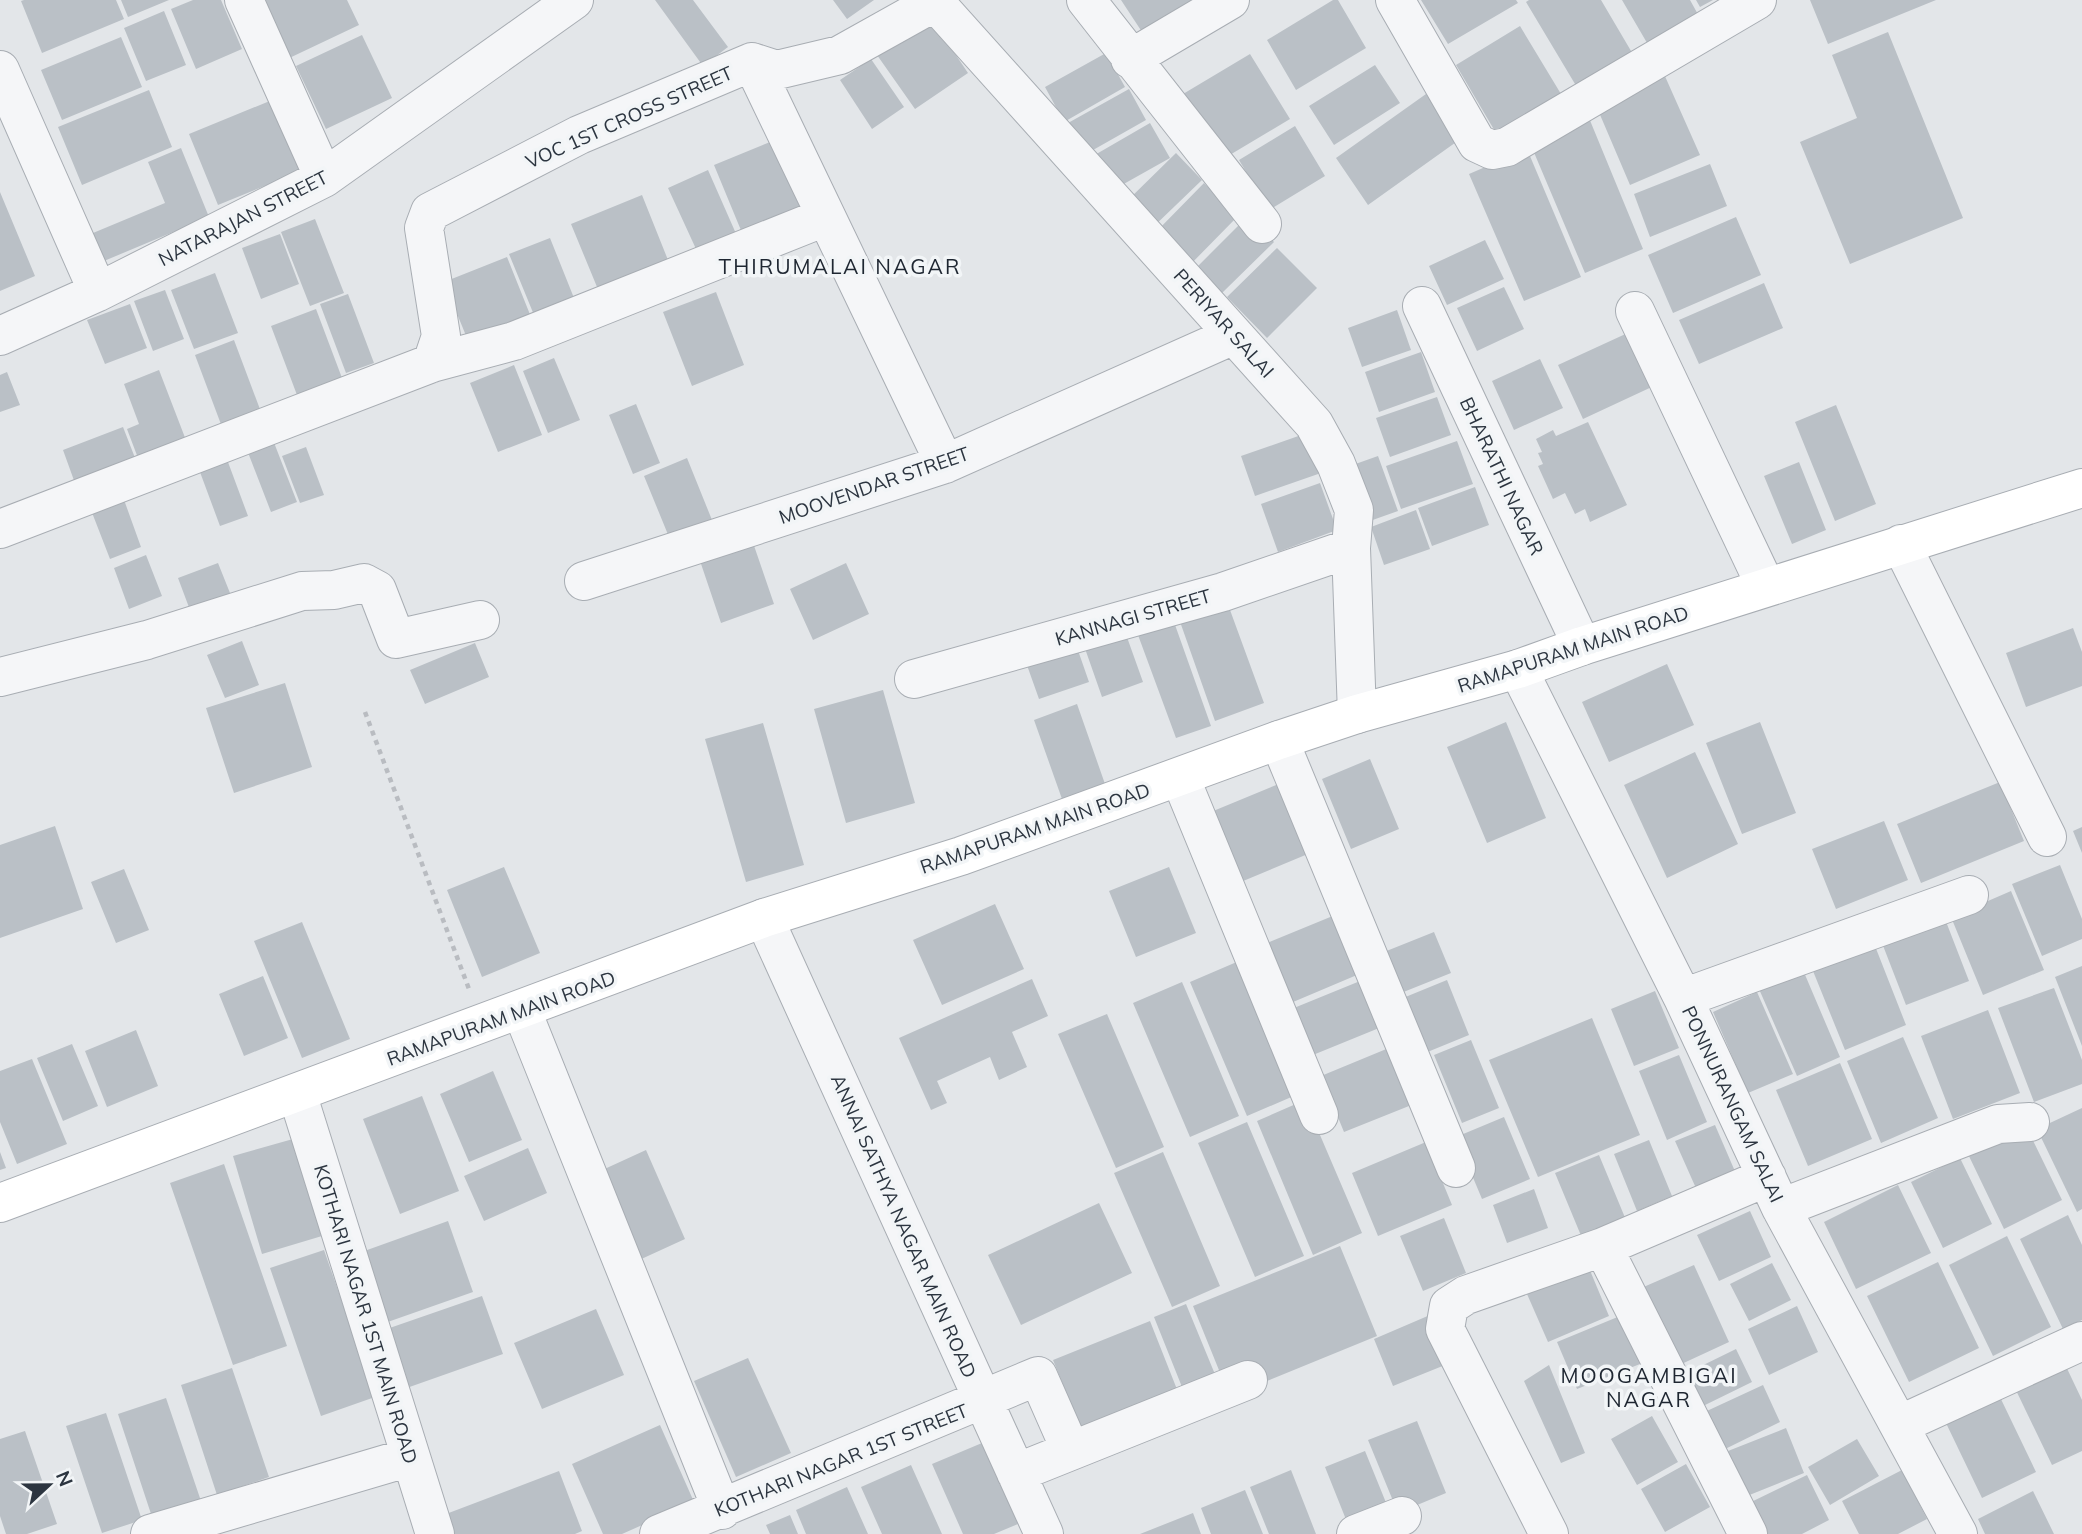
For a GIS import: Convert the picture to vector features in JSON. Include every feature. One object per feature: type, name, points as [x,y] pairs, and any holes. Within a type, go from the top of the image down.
[{"type":"main road","name":"RAMAPURAM MAIN ROAD","points":[[0,1203],[482,1026],[764,918],[961,856],[1279,740],[1357,714],[1518,669],[1582,646],[2082,488]]},
{"type":"street","points":[[244,0],[324,178]]},
{"type":"street","name":"NATARAJAN STREET","points":[[0,336],[98,292],[324,178],[574,0]]},
{"type":"street","points":[[1086,0],[1262,224]]},
{"type":"street","points":[[1130,59],[1230,0]]},
{"type":"street","points":[[1395,0],[1477,143],[1492,150],[1507,147],[1757,0]]},
{"type":"street","name":"VOC 1ST CROSS STREET","points":[[432,363],[441,336],[424,228],[430,212],[579,135],[752,62],[776,70],[840,55],[934,1]]},
{"type":"street","name":"PERIYAR SALAI","points":[[934,1],[1314,424],[1336,464],[1354,510],[1351,548],[1357,714]]},
{"type":"street","points":[[752,62],[945,464]]},
{"type":"street","points":[[0,70],[98,292]]},
{"type":"street","points":[[0,529],[432,363],[514,341],[825,217]]},
{"type":"street","name":"BHARATHI NAGAR","points":[[1422,306],[1582,646]]},
{"type":"street","points":[[1635,311],[1766,587]]},
{"type":"street","name":"MOOVENDAR STREET","points":[[584,582],[945,464],[1234,335]]},
{"type":"street","points":[[1901,544],[2047,837]]},
{"type":"street","name":"KANNAGI STREET","points":[[914,679],[1223,592],[1351,548]]},
{"type":"street","points":[[0,677],[146,640],[302,591],[334,590],[364,583],[377,590],[396,639],[480,620]]},
{"type":"street","name":"PONNURANGAM SALAI","points":[[1518,669],[1683,998],[1774,1193],[1958,1534]]},
{"type":"street","points":[[1279,740],[1456,1168]]},
{"type":"street","points":[[1180,778],[1319,1115]]},
{"type":"street","points":[[1683,998],[1969,895]]},
{"type":"street","name":"ANNAI SATHYA NAGAR MAIN ROAD","points":[[764,918],[1044,1534]]},
{"type":"street","points":[[522,1011],[722,1510]]},
{"type":"street","name":"KOTHARI NAGAR 1ST MAIN ROAD","points":[[297,1093],[435,1534]]},
{"type":"street","points":[[1549,1534],[1445,1329],[1448,1306],[1466,1295],[1602,1247],[1998,1124],[2030,1122]]},
{"type":"street","points":[[1602,1247],[1748,1534]]},
{"type":"street","points":[[1899,1425],[2082,1341]]},
{"type":"street","points":[[999,1436],[1248,1380]]},
{"type":"street","points":[[999,1436],[1060,1424]]},
{"type":"street","name":"KOTHARI NAGAR 1ST STREET","points":[[659,1534],[722,1510],[999,1436]]},
{"type":"street","points":[[150,1534],[411,1457]]},
{"type":"street","points":[[1356,1534],[1402,1516]]},
{"type":"path","points":[[365,712],[482,1026]]},
{"type":"building","points":[[116,0],[124,19],[42,53],[21,1]]},
{"type":"building","points":[[121,0],[169,0],[128,17]]},
{"type":"building","points":[[193,0],[221,0],[242,49],[196,69],[171,9]]},
{"type":"building","points":[[254,0],[347,0],[359,25],[283,61]]},
{"type":"building","points":[[655,0],[693,0],[728,47],[703,66]]},
{"type":"building","points":[[833,0],[874,0],[847,19]]},
{"type":"building","points":[[1121,0],[1203,0],[1146,38]]},
{"type":"building","points":[[1333,0],[1338,0],[1366,48],[1296,90],[1267,40]]},
{"type":"building","points":[[1421,0],[1516,0],[1518,3],[1448,44]]},
{"type":"building","points":[[1601,0],[1634,56],[1578,89],[1526,2]]},
{"type":"building","points":[[1622,0],[1690,0],[1700,18],[1650,48]]},
{"type":"building","points":[[1696,0],[1713,0],[1700,7]]},
{"type":"building","points":[[1810,0],[1936,0],[1828,44]]},
{"type":"building","points":[[164,11],[186,65],[146,81],[124,28]]},
{"type":"building","points":[[931,18],[968,73],[915,109],[877,55]]},
{"type":"building","points":[[1520,26],[1561,94],[1496,133],[1456,65]]},
{"type":"building","points":[[1888,32],[1963,218],[1850,264],[1800,142],[1857,118],[1832,55]]},
{"type":"building","points":[[362,35],[392,98],[326,129],[296,66]]},
{"type":"building","points":[[121,37],[142,87],[62,120],[41,70]]},
{"type":"building","points":[[1106,53],[1125,87],[1064,122],[1045,87]]},
{"type":"building","points":[[1250,54],[1290,119],[1223,159],[1183,94]]},
{"type":"building","points":[[871,59],[904,107],[872,129],[840,80]]},
{"type":"building","points":[[1375,65],[1400,103],[1334,145],[1309,106]]},
{"type":"building","points":[[1664,74],[1700,155],[1630,185],[1595,103]]},
{"type":"building","points":[[1129,89],[1146,120],[1086,154],[1068,123]]},
{"type":"building","points":[[149,90],[172,147],[82,185],[58,127]]},
{"type":"building","points":[[1426,94],[1459,140],[1368,205],[1336,158]]},
{"type":"building","points":[[277,98],[306,169],[218,205],[189,134]]},
{"type":"building","points":[[1589,118],[1643,249],[1585,273],[1530,143]]},
{"type":"building","points":[[1150,123],[1170,158],[1113,190],[1093,156]]},
{"type":"building","points":[[1295,126],[1325,176],[1269,210],[1239,160]]},
{"type":"building","points":[[780,138],[811,213],[745,240],[714,165]]},
{"type":"building","points":[[181,148],[209,217],[104,261],[93,233],[165,203],[148,162]]},
{"type":"building","points":[[1527,149],[1581,277],[1524,301],[1469,174]]},
{"type":"building","points":[[1176,153],[1202,180],[1149,231],[1124,204]]},
{"type":"building","points":[[1710,164],[1727,206],[1650,237],[1634,194]]},
{"type":"building","points":[[708,170],[741,245],[702,262],[668,188]]},
{"type":"building","points":[[1204,183],[1237,217],[1186,269],[1153,235]]},
{"type":"building","points":[[0,192],[35,276],[0,291]]},
{"type":"building","points":[[642,195],[672,270],[602,299],[571,224]]},
{"type":"building","points":[[1249,215],[1274,242],[1222,293],[1197,267]]},
{"type":"building","points":[[1736,217],[1761,275],[1673,313],[1648,255]]},
{"type":"building","points":[[315,219],[344,293],[310,306],[281,232]]},
{"type":"building","points":[[280,234],[299,284],[261,299],[242,248]]},
{"type":"building","points":[[550,238],[574,298],[534,315],[509,254]]},
{"type":"building","points":[[1485,240],[1504,279],[1447,305],[1429,266]]},
{"type":"building","points":[[1277,248],[1317,288],[1267,338],[1227,297]]},
{"type":"building","points":[[507,257],[531,317],[469,343],[444,282]]},
{"type":"building","points":[[215,273],[238,333],[194,349],[171,290]]},
{"type":"building","points":[[1764,283],[1783,328],[1699,364],[1679,320]]},
{"type":"building","points":[[1504,287],[1524,329],[1477,351],[1457,308]]},
{"type":"building","points":[[165,290],[184,339],[153,351],[134,301]]},
{"type":"building","points":[[716,292],[744,365],[692,386],[663,312]]},
{"type":"building","points":[[348,294],[374,363],[346,373],[320,304]]},
{"type":"building","points":[[130,304],[147,348],[105,364],[87,320]]},
{"type":"building","points":[[316,309],[342,378],[297,395],[271,326]]},
{"type":"building","points":[[1397,310],[1411,350],[1362,367],[1348,328]]},
{"type":"building","points":[[1632,331],[1656,385],[1583,419],[1558,365]]},
{"type":"building","points":[[234,340],[261,412],[222,427],[195,355]]},
{"type":"building","points":[[1421,352],[1435,392],[1379,412],[1365,372]]},
{"type":"building","points":[[554,358],[580,420],[548,433],[523,371]]},
{"type":"building","points":[[1540,359],[1563,408],[1514,430],[1492,381]]},
{"type":"building","points":[[514,365],[542,435],[498,452],[470,383]]},
{"type":"building","points":[[159,370],[189,448],[141,466],[127,429],[139,424],[124,384]]},
{"type":"building","points":[[7,372],[20,405],[0,412],[0,375]]},
{"type":"building","points":[[1437,397],[1451,435],[1390,457],[1376,418]]},
{"type":"building","points":[[636,404],[660,463],[633,474],[609,415]]},
{"type":"building","points":[[1836,405],[1876,504],[1835,521],[1795,422]]},
{"type":"building","points":[[1588,422],[1627,505],[1590,522],[1585,509],[1575,514],[1565,493],[1553,499],[1538,466],[1543,464],[1538,453],[1542,452],[1536,439],[1553,430],[1556,436]]},
{"type":"building","points":[[123,427],[137,463],[76,486],[63,450]]},
{"type":"building","points":[[1307,433],[1321,473],[1255,496],[1241,456]]},
{"type":"building","points":[[273,440],[297,502],[271,512],[247,450]]},
{"type":"building","points":[[1457,441],[1473,484],[1401,509],[1386,466]]},
{"type":"building","points":[[306,447],[324,495],[300,503],[282,456]]},
{"type":"building","points":[[225,454],[248,516],[220,526],[197,464]]},
{"type":"building","points":[[1378,456],[1398,511],[1367,522],[1347,467]]},
{"type":"building","points":[[687,458],[712,520],[669,537],[644,476]]},
{"type":"building","points":[[1799,462],[1826,530],[1792,544],[1764,476]]},
{"type":"building","points":[[1320,483],[1337,530],[1278,552],[1261,504]]},
{"type":"building","points":[[1475,487],[1489,525],[1432,546],[1418,508]]},
{"type":"building","points":[[123,497],[141,547],[110,559],[91,510]]},
{"type":"building","points":[[1416,510],[1430,549],[1384,565],[1371,527]]},
{"type":"building","points":[[750,534],[774,604],[721,623],[697,552]]},
{"type":"building","points":[[146,555],[162,596],[129,609],[114,568]]},
{"type":"building","points":[[218,563],[234,603],[193,618],[178,578]]},
{"type":"building","points":[[846,563],[869,614],[813,640],[790,589]]},
{"type":"building","points":[[1226,599],[1264,703],[1215,721],[1178,616]]},
{"type":"building","points":[[1174,622],[1211,726],[1176,738],[1138,635]]},
{"type":"building","points":[[1123,626],[1143,682],[1102,697],[1082,640]]},
{"type":"building","points":[[2073,628],[2082,652],[2082,686],[2026,707],[2006,653]]},
{"type":"building","points":[[1073,636],[1089,682],[1039,699],[1023,654]]},
{"type":"building","points":[[242,641],[259,685],[225,698],[207,655]]},
{"type":"building","points":[[475,643],[489,677],[425,704],[410,670]]},
{"type":"building","points":[[1667,664],[1694,725],[1609,762],[1582,702]]},
{"type":"building","points":[[285,683],[312,767],[234,793],[206,708]]},
{"type":"building","points":[[883,690],[915,803],[846,823],[814,709]]},
{"type":"building","points":[[1077,704],[1105,784],[1062,799],[1034,720]]},
{"type":"building","points":[[1506,722],[1546,818],[1487,843],[1447,747]]},
{"type":"building","points":[[1760,722],[1796,813],[1742,834],[1706,743]]},
{"type":"building","points":[[763,723],[804,865],[746,882],[705,739]]},
{"type":"building","points":[[1695,752],[1738,844],[1667,878],[1624,785]]},
{"type":"building","points":[[1370,759],[1399,829],[1351,849],[1322,779]]},
{"type":"building","points":[[1286,781],[1315,851],[1236,884],[1206,814]]},
{"type":"building","points":[[2000,782],[2024,841],[1921,883],[1897,824]]},
{"type":"building","points":[[1884,821],[1908,880],[1836,909],[1812,849]]},
{"type":"building","points":[[55,826],[83,909],[0,938],[0,845]]},
{"type":"building","points":[[2082,827],[2082,853],[2073,831]]},
{"type":"building","points":[[2060,865],[2082,919],[2082,939],[2042,956],[2012,884]]},
{"type":"building","points":[[504,867],[540,953],[482,977],[447,890]]},
{"type":"building","points":[[1169,867],[1196,933],[1136,957],[1109,891]]},
{"type":"building","points":[[124,869],[149,930],[116,943],[91,882]]},
{"type":"building","points":[[2011,891],[2044,970],[1983,995],[1951,917]]},
{"type":"building","points":[[995,904],[1024,969],[942,1005],[913,940]]},
{"type":"building","points":[[1340,913],[1364,972],[1286,1005],[1262,945]]},
{"type":"building","points":[[1945,919],[1969,981],[1906,1005],[1882,943]]},
{"type":"building","points":[[302,922],[350,1039],[302,1058],[254,941]]},
{"type":"building","points":[[1434,932],[1451,973],[1396,995],[1379,954]]},
{"type":"building","points":[[1875,946],[1906,1025],[1845,1050],[1813,971]]},
{"type":"building","points":[[1239,961],[1296,1095],[1247,1116],[1190,982]]},
{"type":"building","points":[[2082,966],[2082,1046],[2055,977]]},
{"type":"building","points":[[1803,970],[1840,1057],[1797,1076],[1759,989]]},
{"type":"building","points":[[263,976],[288,1038],[244,1056],[219,994]]},
{"type":"building","points":[[1032,979],[1048,1016],[1012,1032],[1027,1067],[999,1080],[990,1057],[937,1081],[947,1103],[931,1110],[899,1038]]},
{"type":"building","points":[[1365,979],[1384,1026],[1308,1057],[1289,1010]]},
{"type":"building","points":[[1447,980],[1469,1035],[1425,1053],[1403,998]]},
{"type":"building","points":[[1182,982],[1239,1116],[1190,1137],[1133,1003]]},
{"type":"building","points":[[2054,988],[2082,1060],[2082,1084],[2034,1102],[1998,1008]]},
{"type":"building","points":[[1655,991],[1679,1048],[1634,1066],[1611,1009]]},
{"type":"building","points":[[1757,992],[1793,1074],[1748,1093],[1713,1012]]},
{"type":"building","points":[[1988,1010],[2020,1093],[1953,1119],[1921,1036]]},
{"type":"building","points":[[1107,1014],[1164,1147],[1116,1168],[1058,1034]]},
{"type":"building","points":[[1592,1018],[1640,1135],[1538,1177],[1489,1060]]},
{"type":"building","points":[[136,1030],[158,1086],[107,1107],[85,1051]]},
{"type":"building","points":[[1903,1037],[1938,1118],[1881,1143],[1847,1061]]},
{"type":"building","points":[[1471,1040],[1499,1108],[1462,1123],[1434,1055]]},
{"type":"building","points":[[72,1044],[98,1106],[63,1121],[37,1058]]},
{"type":"building","points":[[1396,1045],[1419,1102],[1344,1132],[1321,1076]]},
{"type":"building","points":[[1679,1055],[1707,1122],[1667,1140],[1639,1071]]},
{"type":"building","points":[[32,1059],[67,1144],[17,1164],[0,1122],[0,1071]]},
{"type":"building","points":[[1840,1063],[1872,1139],[1808,1166],[1776,1090]]},
{"type":"building","points":[[493,1071],[522,1140],[469,1162],[440,1094]]},
{"type":"building","points":[[422,1096],[459,1191],[400,1214],[363,1119]]},
{"type":"building","points":[[1305,1100],[1362,1233],[1313,1255],[1257,1121]]},
{"type":"building","points":[[2082,1108],[2082,1209],[2077,1212],[2037,1129]]},
{"type":"building","points":[[1504,1117],[1530,1179],[1482,1199],[1456,1137]]},
{"type":"building","points":[[1247,1122],[1304,1256],[1255,1277],[1198,1143]]},
{"type":"building","points":[[2025,1124],[2062,1200],[2004,1229],[1967,1152]]},
{"type":"building","points":[[1715,1125],[1737,1176],[1699,1195],[1675,1141]]},
{"type":"building","points":[[293,1139],[322,1236],[262,1254],[233,1156]]},
{"type":"building","points":[[1649,1140],[1672,1196],[1637,1211],[1614,1154]]},
{"type":"building","points":[[1426,1142],[1452,1205],[1378,1236],[1352,1173]]},
{"type":"building","points":[[528,1148],[547,1193],[484,1221],[464,1176]]},
{"type":"building","points":[[646,1150],[685,1239],[637,1261],[598,1172]]},
{"type":"building","points":[[0,1152],[6,1168],[0,1170]]},
{"type":"building","points":[[1163,1152],[1220,1286],[1172,1307],[1114,1173]]},
{"type":"building","points":[[1599,1155],[1626,1220],[1582,1238],[1555,1173]]},
{"type":"building","points":[[1960,1158],[1992,1224],[1943,1248],[1911,1182]]},
{"type":"building","points":[[224,1164],[287,1346],[233,1365],[170,1183]]},
{"type":"building","points":[[1898,1185],[1931,1253],[1856,1289],[1824,1222]]},
{"type":"building","points":[[1534,1189],[1548,1228],[1507,1243],[1493,1205]]},
{"type":"building","points":[[1099,1203],[1132,1273],[1021,1325],[988,1255]]},
{"type":"building","points":[[1750,1211],[1771,1257],[1719,1281],[1697,1235]]},
{"type":"building","points":[[2068,1215],[2082,1245],[2082,1320],[2063,1329],[2020,1239]]},
{"type":"building","points":[[1444,1218],[1466,1273],[1423,1291],[1400,1236]]},
{"type":"building","points":[[448,1221],[473,1292],[382,1324],[356,1254]]},
{"type":"building","points":[[2007,1236],[2051,1327],[1993,1356],[1949,1265]]},
{"type":"building","points":[[1340,1246],[1377,1336],[1257,1385],[1225,1385],[1193,1306]]},
{"type":"building","points":[[324,1250],[375,1397],[321,1416],[270,1268]]},
{"type":"building","points":[[1938,1262],[1979,1348],[1909,1382],[1867,1296]]},
{"type":"building","points":[[1772,1263],[1791,1300],[1749,1321],[1730,1284]]},
{"type":"building","points":[[1694,1265],[1729,1342],[1675,1367],[1639,1289]]},
{"type":"building","points":[[1589,1268],[1609,1316],[1548,1342],[1527,1294]]},
{"type":"building","points":[[482,1296],[503,1354],[401,1390],[381,1331]]},
{"type":"building","points":[[1186,1304],[1219,1384],[1186,1397],[1154,1317]]},
{"type":"building","points":[[1797,1306],[1818,1352],[1769,1375],[1748,1329]]},
{"type":"building","points":[[596,1309],[624,1375],[542,1409],[514,1343]]},
{"type":"building","points":[[1430,1315],[1450,1363],[1393,1386],[1374,1339]]},
{"type":"building","points":[[1620,1316],[1640,1364],[1577,1389],[1557,1342]]},
{"type":"building","points":[[1150,1321],[1180,1397],[1084,1436],[1053,1360]]},
{"type":"building","points":[[1736,1349],[1752,1382],[1701,1407],[1685,1374]]},
{"type":"building","points":[[748,1358],[791,1453],[736,1477],[694,1381]]},
{"type":"building","points":[[2062,1358],[2082,1400],[2082,1451],[2052,1465],[2012,1382]]},
{"type":"building","points":[[1549,1365],[1585,1453],[1561,1463],[1524,1381]]},
{"type":"building","points":[[232,1368],[269,1477],[217,1495],[181,1385]]},
{"type":"building","points":[[1763,1385],[1780,1422],[1715,1454],[1696,1416]]},
{"type":"building","points":[[1999,1395],[2036,1472],[1982,1498],[1945,1421]]},
{"type":"building","points":[[166,1398],[202,1504],[153,1520],[118,1414]]},
{"type":"building","points":[[106,1413],[142,1520],[102,1533],[66,1426]]},
{"type":"building","points":[[1652,1416],[1678,1462],[1637,1485],[1611,1439]]},
{"type":"building","points":[[1417,1421],[1446,1493],[1398,1513],[1368,1440]]},
{"type":"building","points":[[660,1425],[694,1502],[622,1534],[603,1534],[572,1464]]},
{"type":"building","points":[[1786,1428],[1804,1473],[1747,1496],[1728,1451]]},
{"type":"building","points":[[25,1431],[57,1524],[27,1534],[6,1534],[0,1516],[0,1439]]},
{"type":"building","points":[[1857,1439],[1879,1476],[1830,1505],[1808,1467]]},
{"type":"building","points":[[982,1443],[1018,1524],[994,1534],[963,1534],[932,1464]]},
{"type":"building","points":[[1365,1451],[1389,1510],[1349,1527],[1325,1467]]},
{"type":"building","points":[[1686,1464],[1710,1507],[1665,1532],[1641,1489]]},
{"type":"building","points":[[911,1465],[942,1534],[882,1534],[861,1487]]},
{"type":"building","points":[[1291,1470],[1316,1534],[1269,1534],[1250,1487]]},
{"type":"building","points":[[1902,1470],[1927,1519],[1898,1534],[1859,1534],[1842,1501]]},
{"type":"building","points":[[559,1471],[582,1531],[575,1534],[453,1534],[446,1514]]},
{"type":"building","points":[[1807,1475],[1829,1520],[1802,1534],[1762,1534],[1747,1504]]},
{"type":"building","points":[[847,1487],[868,1534],[806,1534],[796,1510]]},
{"type":"building","points":[[1245,1490],[1263,1534],[1211,1534],[1201,1508]]},
{"type":"building","points":[[2033,1491],[2054,1534],[1985,1534],[1978,1519]]},
{"type":"building","points":[[1193,1513],[1201,1534],[1140,1534]]},
{"type":"building","points":[[790,1515],[798,1534],[770,1534],[766,1525]]},
{"type":"district","name":"THIRUMALAI NAGAR","points":[[840,267]]},
{"type":"district","name":"MOOGAMBIGAI NAGAR","points":[[1649,1388]]}]
